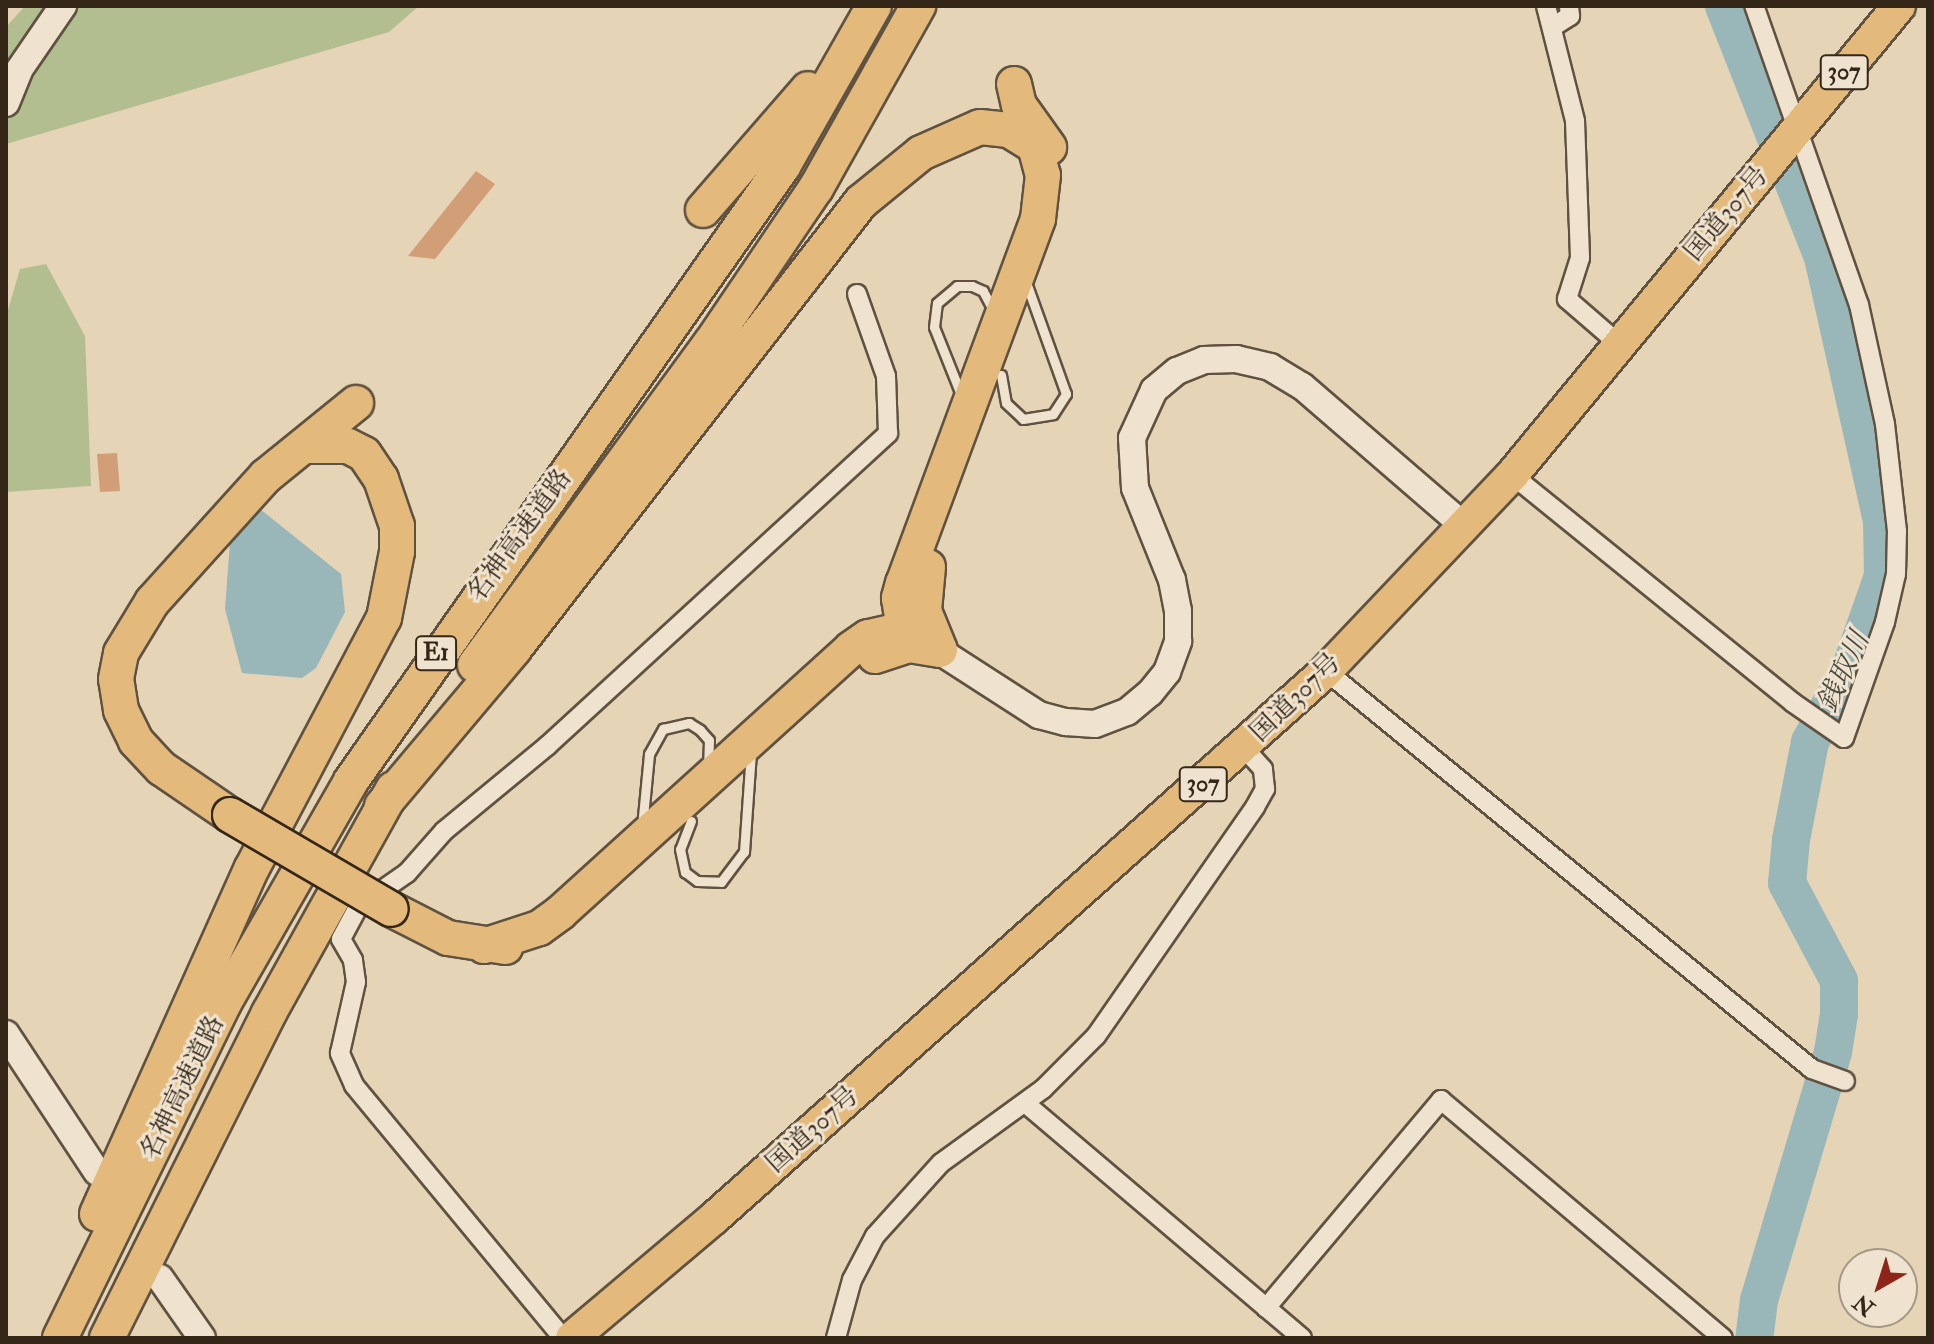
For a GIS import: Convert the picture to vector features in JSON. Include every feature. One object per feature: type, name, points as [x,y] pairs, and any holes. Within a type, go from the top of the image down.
[{"type":"highway","points":[[703,210],[787,117],[873,6]]},
{"type":"highway","name":"名神高速道路","points":[[60,1338],[224,1003],[351,781],[783,166],[873,6]]},
{"type":"highway","name":"名神高速道路","points":[[107,1338],[269,1013],[382,806],[505,621],[711,343],[816,188],[918,6]]},
{"type":"highway","name":"国道307号","points":[[572,1338],[1244,748],[1326,671],[1512,475],[1899,6]]},
{"type":"highway","points":[[356,403],[308,446],[266,476],[152,602],[121,653],[116,679],[121,710],[136,741],[161,768],[230,815],[391,909],[448,938],[484,946],[516,947],[554,935],[602,902],[691,821],[851,649],[868,637],[904,629],[899,598],[903,583],[970,416],[997,331],[1055,228],[1060,191],[1051,151],[1019,105],[1014,84]]},
{"type":"highway","points":[[382,806],[514,649],[861,202],[888,176],[921,153],[980,127],[1025,137],[1035,146],[1043,175],[1026,282],[1001,375],[922,589],[924,611],[940,650]]},
{"type":"highway","points":[[52,1338],[92,1226],[213,950],[384,618],[397,552],[397,526],[381,479],[364,454],[348,446],[308,446]]},
{"type":"highway","points":[[484,946],[539,928],[640,847],[703,784],[751,753],[865,662],[909,645],[940,650]]},
{"type":"main road","points":[[6,103],[19,70],[63,6]]},
{"type":"main road","points":[[904,629],[1039,715],[1066,722],[1095,724],[1127,712],[1150,693],[1167,672],[1178,641],[1178,611],[1172,580],[1135,488],[1132,438],[1154,390],[1177,371],[1204,360],[1236,359],[1270,367],[1302,386],[1464,526]]},
{"type":"main road","points":[[6,1034],[97,1172]]},
{"type":"main road","points":[[160,1278],[202,1338]]},
{"type":"street","points":[[1546,6],[1554,26],[1575,121],[1580,258],[1567,299],[1619,344]]},
{"type":"street","points":[[1554,26],[1570,16],[1569,6]]},
{"type":"street","points":[[1512,475],[1792,702],[1844,738],[1885,622],[1896,574],[1897,531],[1885,424],[1859,305],[1793,133],[1754,6]]},
{"type":"street","points":[[563,1338],[354,1085],[340,1053],[356,982],[353,960],[341,939],[358,907],[407,873],[444,831],[547,746],[888,433],[886,376],[857,294]]},
{"type":"street","points":[[1326,671],[1812,1069],[1845,1081]]},
{"type":"street","points":[[836,1338],[852,1280],[891,1215],[941,1163],[1025,1103],[1096,1036],[1255,807],[1265,789],[1263,769],[1244,748]]},
{"type":"street","points":[[1266,1308],[1441,1100],[1723,1338]]},
{"type":"street","points":[[1025,1103],[1302,1338]]},
{"type":"lane","points":[[1001,375],[1006,403],[1023,419],[1053,414],[1066,394],[1026,282]]},
{"type":"lane","points":[[970,416],[934,327],[937,303],[957,286],[983,291],[990,300],[997,331]]},
{"type":"lane","points":[[640,847],[649,754],[663,729],[689,723],[709,740],[703,784]]},
{"type":"lane","points":[[691,821],[680,849],[685,872],[697,881],[721,882],[744,852],[751,753]]},
{"type":"green space","points":[[25,6],[419,6],[389,32],[6,144],[6,27]]},
{"type":"green space","points":[[46,264],[85,336],[91,486],[6,492],[6,317],[20,269]]},
{"type":"water","points":[[260,509],[341,574],[345,612],[316,668],[302,678],[242,673],[225,609],[230,542],[239,512]]},
{"type":"building","points":[[476,171],[495,184],[435,259],[408,256]]},
{"type":"building","points":[[117,453],[120,491],[100,492],[97,454]]},
{"type":"waterway","name":"銭取川","points":[[1724,6],[1823,257],[1882,520],[1883,576],[1851,667],[1810,742],[1791,840],[1787,883],[1839,981],[1839,1014],[1833,1052],[1759,1300],[1754,1338]]}]
